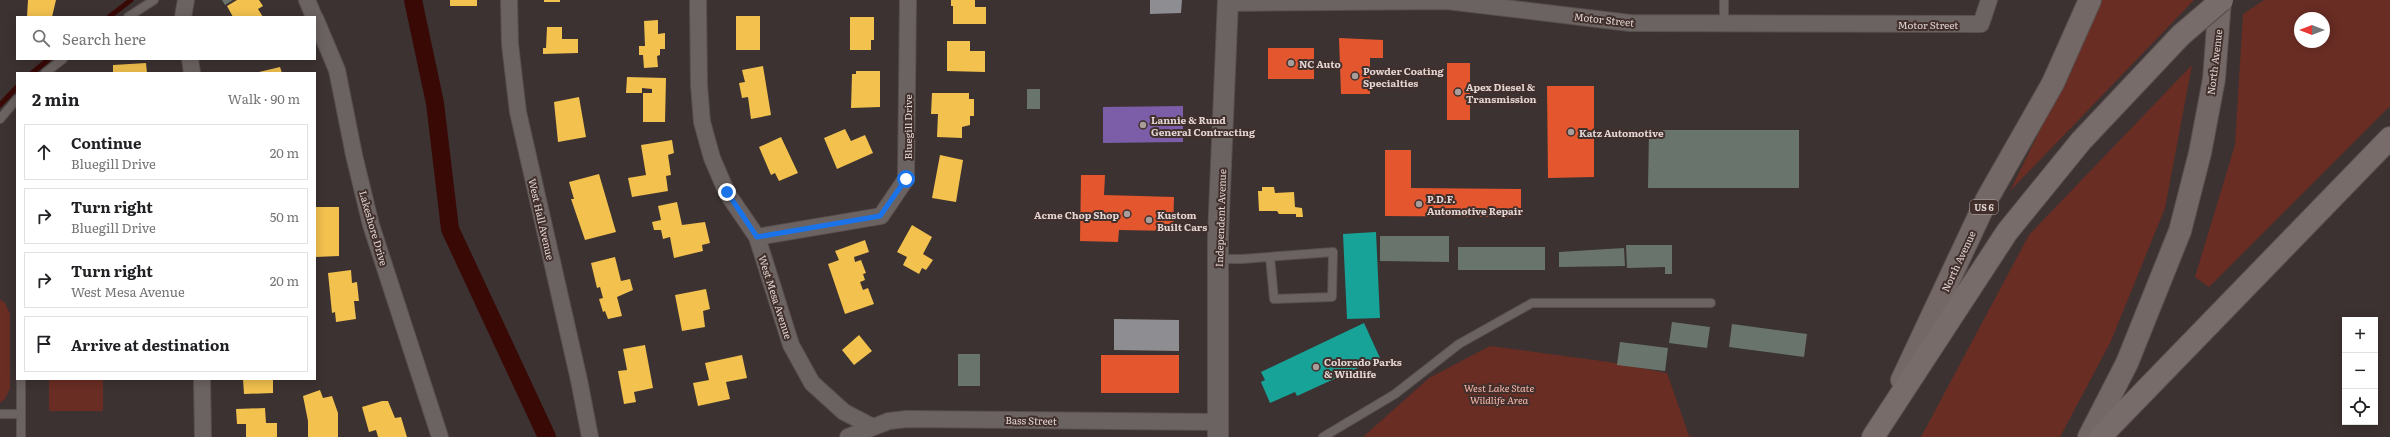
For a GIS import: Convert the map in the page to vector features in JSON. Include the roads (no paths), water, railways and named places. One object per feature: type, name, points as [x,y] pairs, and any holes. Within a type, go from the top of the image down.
[{"type":"highway","points":[[1873,437],[1976,278],[2036,195],[2120,97],[2181,35],[2221,0]]},
{"type":"highway","points":[[2100,437],[2390,138]]},
{"type":"main road","name":"North Avenue","points":[[1884,418],[1988,200],[2053,82],[2090,0]]},
{"type":"main road","name":"North Avenue","points":[[2089,437],[2127,363],[2180,231],[2200,153],[2214,79],[2221,0]]},
{"type":"street","points":[[183,16],[186,0]]},
{"type":"street","name":"Lakeshore Drive","points":[[307,0],[314,16]]},
{"type":"street","name":"West Hall Avenue","points":[[509,0],[510,44],[518,112],[579,380],[590,437]]},
{"type":"street","name":"West Mesa Avenue","points":[[698,0],[699,85],[702,122],[712,158],[727,192],[757,237],[792,346],[812,383],[844,412],[873,427]]},
{"type":"street","name":"Bluegill Drive","points":[[757,237],[880,216],[906,179],[908,0]]},
{"type":"street","name":"Motor Street","points":[[1228,2],[1447,1],[1506,4],[1630,23],[1981,24],[1989,0]]},
{"type":"street","name":"Independent Avenue","points":[[1218,430],[1218,259],[1228,2]]},
{"type":"street","name":"Lakeshore Drive","points":[[316,20],[338,70],[354,155],[371,225],[440,437]]},
{"type":"street","points":[[190,60],[192,72]]},
{"type":"street","points":[[202,380],[203,437]]},
{"type":"street","name":"Bass Street","points":[[848,437],[873,427],[907,419],[1218,430]]},
{"type":"lane","points":[[130,16],[154,0]]},
{"type":"lane","points":[[1724,0],[1724,23]]},
{"type":"lane","points":[[46,72],[62,60]]},
{"type":"lane","points":[[0,118],[16,100]]},
{"type":"lane","points":[[1218,259],[1333,252],[1332,297],[1274,299],[1270,257]]},
{"type":"lane","points":[[1323,437],[1395,394],[1460,344],[1532,303],[1711,303]]},
{"type":"lane","points":[[21,380],[21,437]]},
{"type":"lane","points":[[0,414],[21,414]]},
{"type":"waterway","points":[[110,16],[131,0]]},
{"type":"waterway","points":[[413,0],[435,103],[450,229],[547,437]]},
{"type":"waterway","points":[[33,72],[48,60]]},
{"type":"waterway","points":[[0,105],[16,88]]},
{"type":"place","name":"NC Auto","points":[[1291,63]]},
{"type":"place","name":"Powder Coating Specialties","points":[[1355,76]]},
{"type":"place","name":"Apex Diesel & Transmission","points":[[1458,92]]},
{"type":"place","name":"Lannie & Rund General Contracting","points":[[1143,125]]},
{"type":"place","name":"Katz Automotive","points":[[1571,132]]},
{"type":"place","name":"P.D.F. Automotive Repair","points":[[1419,204]]},
{"type":"place","name":"Acme Chop Shop","points":[[1127,214]]},
{"type":"place","name":"Kustom Built Cars","points":[[1149,220]]},
{"type":"place","name":"Colorado Parks & Wildlife","points":[[1316,367]]},
{"type":"park label","name":"West Lake State Wildlife Area","points":[[1499,392]]}]
